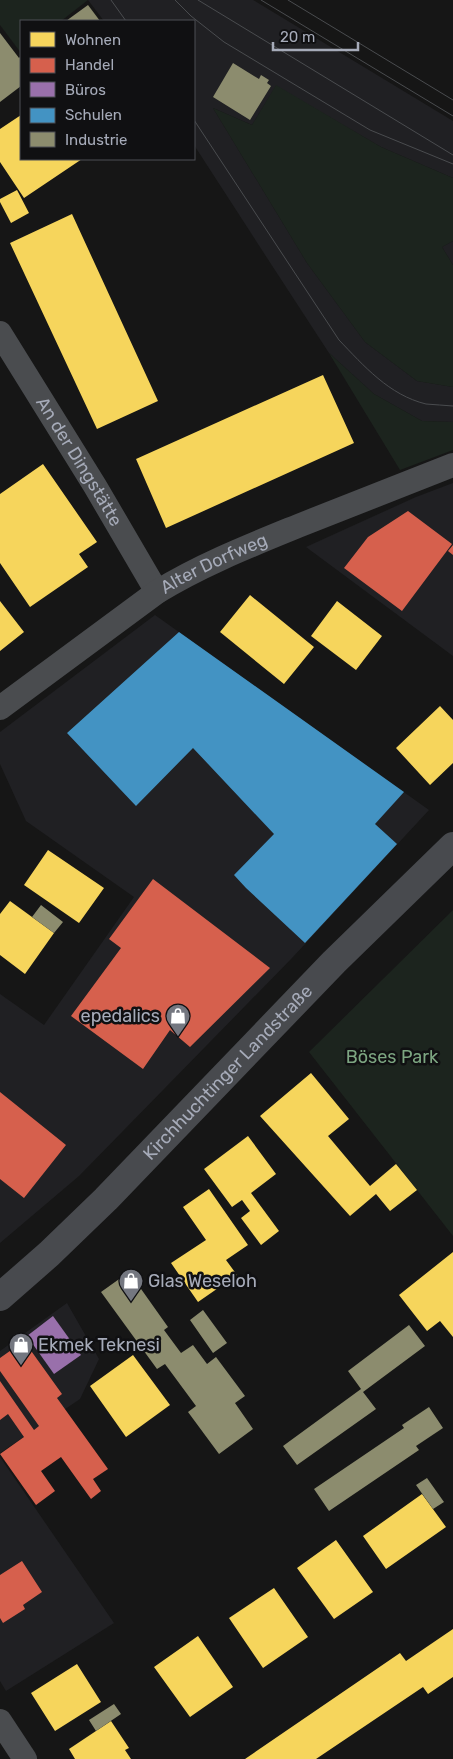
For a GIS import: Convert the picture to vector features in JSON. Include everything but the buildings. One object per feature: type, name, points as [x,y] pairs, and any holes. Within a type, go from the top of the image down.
[{"type":"main road","name":"Kirchhuchtinger Landstraße","points":[[0,1297],[49,1254],[106,1199],[334,962],[453,846]]},
{"type":"street","name":"An der Dingstätte","points":[[0,333],[95,486],[156,592]]},
{"type":"street","name":"Alter Dorfweg","points":[[0,708],[156,592],[183,576],[250,546],[453,465]]},
{"type":"street","points":[[0,1721],[25,1759]]},
{"type":"shaded area","points":[[88,0],[253,0],[453,121],[453,178],[381,147],[276,86],[252,125],[213,108],[307,263],[365,342],[417,381],[453,387],[453,422],[422,421],[374,394],[329,353],[195,147],[195,20],[103,20]]},
{"type":"shaded area","points":[[453,241],[453,265],[442,247]]},
{"type":"shaded area","points":[[453,483],[453,656],[306,547],[416,497]]},
{"type":"shaded area","points":[[155,615],[429,810],[292,958],[79,1176],[0,1243],[0,994],[44,1025],[134,897],[26,821],[0,764],[0,732]]},
{"type":"shaded area","points":[[67,1303],[99,1359],[80,1399],[0,1453],[0,1351]]},
{"type":"shaded area","points":[[0,1457],[114,1623],[6,1691],[0,1681]]},
{"type":"green space","points":[[0,0],[88,0],[62,20],[20,20],[20,52],[0,25]]},
{"type":"green space","points":[[276,85],[381,147],[453,178],[453,241],[442,247],[453,265],[453,387],[417,381],[365,342],[307,263],[213,108],[252,125]]},
{"type":"green space","points":[[329,353],[374,394],[422,421],[453,422],[453,450],[400,470]]},
{"type":"green space","name":"Böses Park","points":[[453,910],[453,1236],[309,1052]]},
{"type":"tram line","points":[[111,0],[125,20]]},
{"type":"tram line","points":[[175,0],[191,16],[224,42],[370,130],[453,164]]},
{"type":"tram line","points":[[198,0],[453,155]]},
{"type":"tram line","points":[[261,0],[453,116]]},
{"type":"tram line","points":[[288,0],[453,100]]},
{"type":"tram line","points":[[195,122],[339,340],[378,378],[400,394],[426,404],[453,406]]},
{"type":"place","name":"epedalics","points":[[178,1037]]},
{"type":"place","name":"Glas Weseloh","points":[[131,1302]]},
{"type":"place","name":"Ekmek Teknesi","points":[[21,1366]]}]
